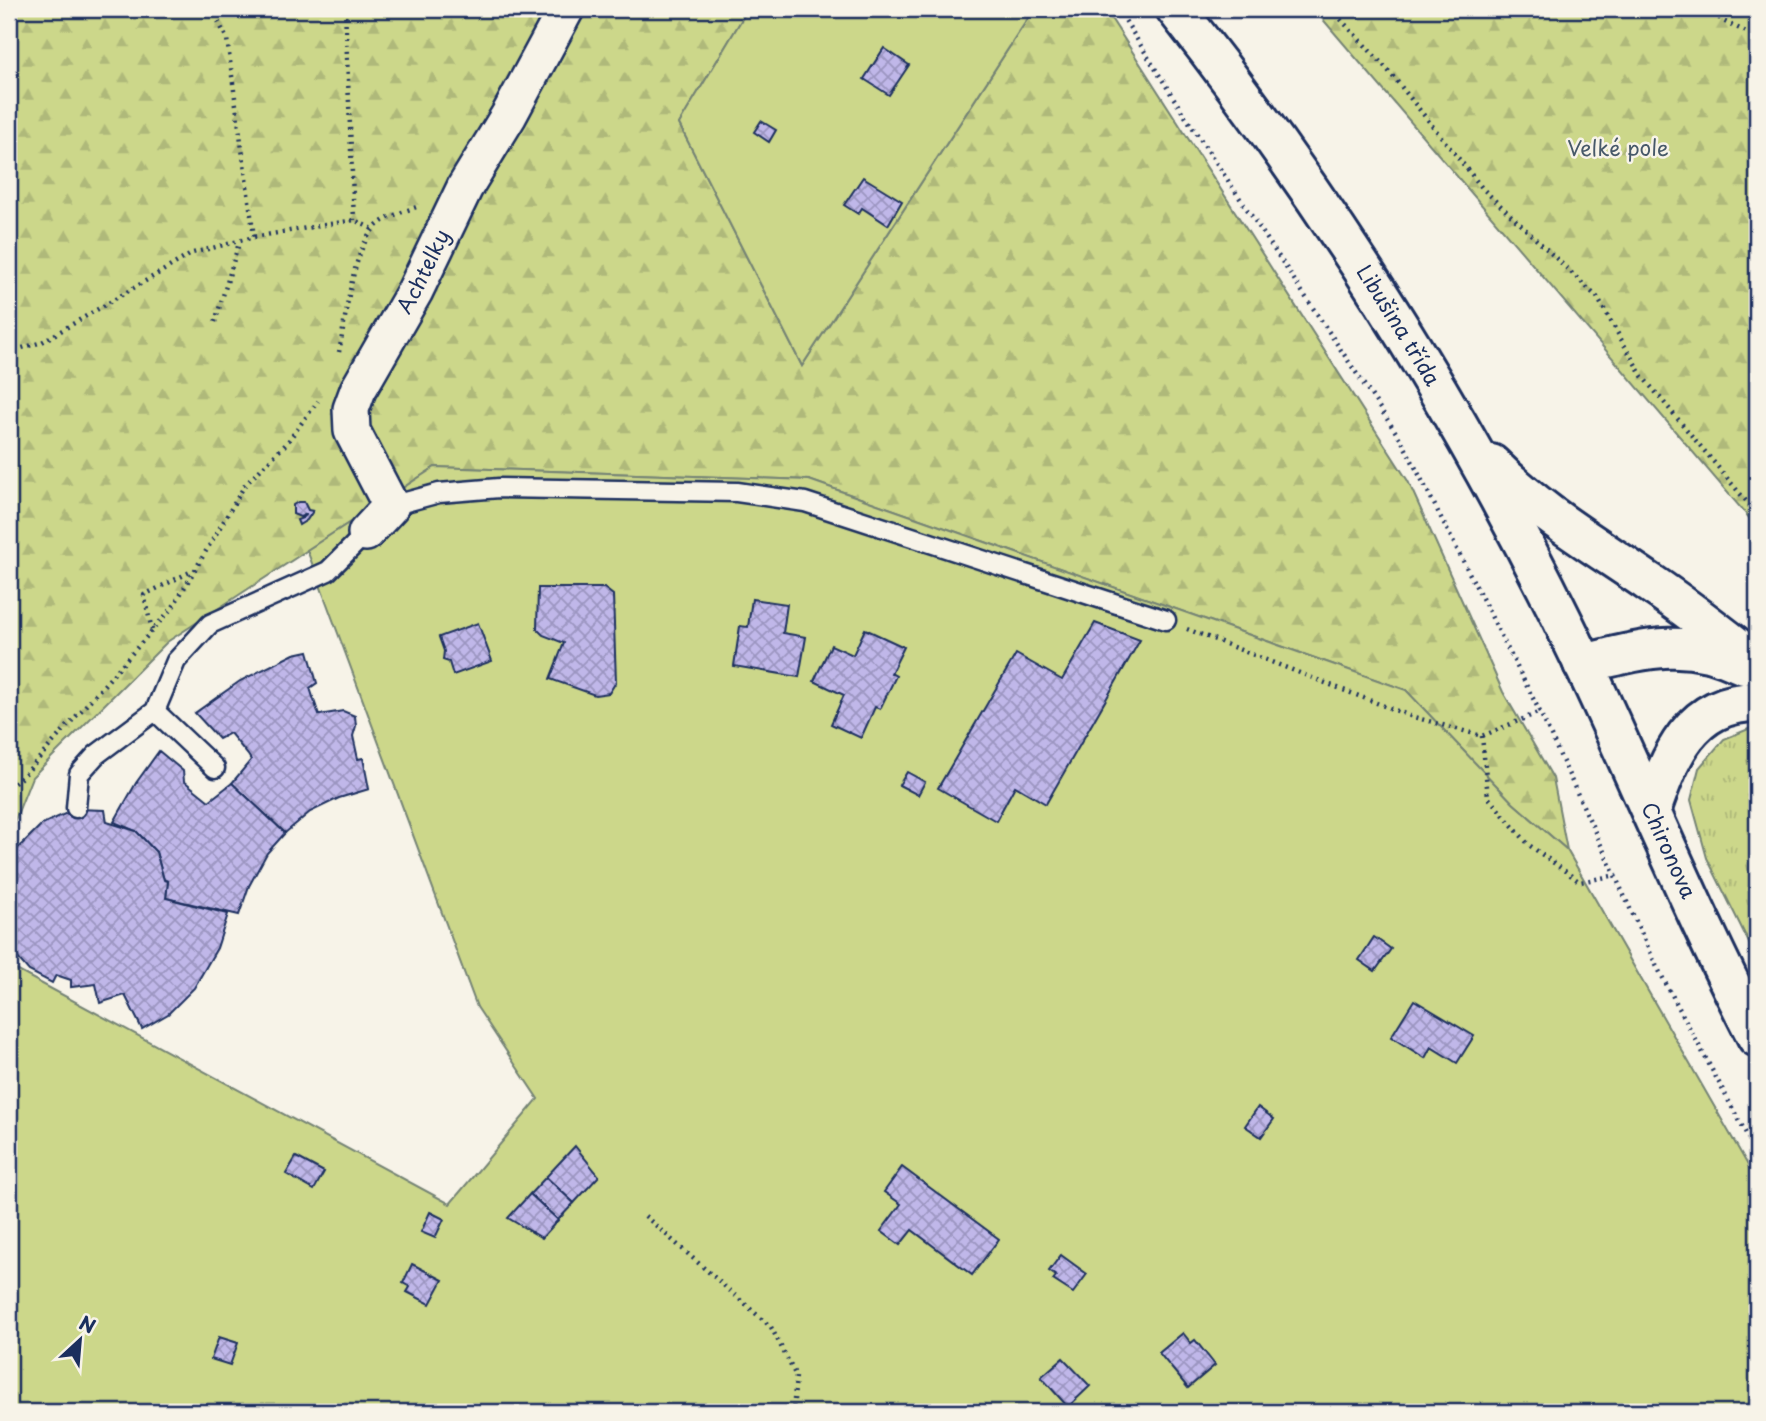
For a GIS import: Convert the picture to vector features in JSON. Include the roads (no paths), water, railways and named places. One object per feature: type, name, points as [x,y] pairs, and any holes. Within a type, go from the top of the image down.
[{"type":"street","name":"Achtelky","points":[[391,506],[352,431],[351,409],[358,390],[415,291],[465,187],[509,115],[566,9]]},
{"type":"street","name":"Libušina třída","points":[[1176,9],[1296,167],[1359,260],[1465,438],[1584,664]]},
{"type":"street","points":[[1465,438],[1537,506],[1687,609],[1757,663]]},
{"type":"street","points":[[366,533],[391,506]]},
{"type":"street","points":[[1584,664],[1666,646],[1707,650],[1757,673]]},
{"type":"street","name":"Chironova","points":[[1584,664],[1757,1037]]},
{"type":"street","points":[[1651,811],[1665,770],[1688,732],[1712,712],[1726,705],[1757,702]]},
{"type":"lane","points":[[391,506],[439,494],[499,488],[737,492],[805,502],[1166,620]]},
{"type":"lane","points":[[76,808],[79,774],[96,755],[155,711],[176,662],[210,624],[328,572],[366,533]]},
{"type":"lane","points":[[155,711],[215,768]]},
{"type":"park label","name":"Velké pole","points":[[1618,149]]}]
